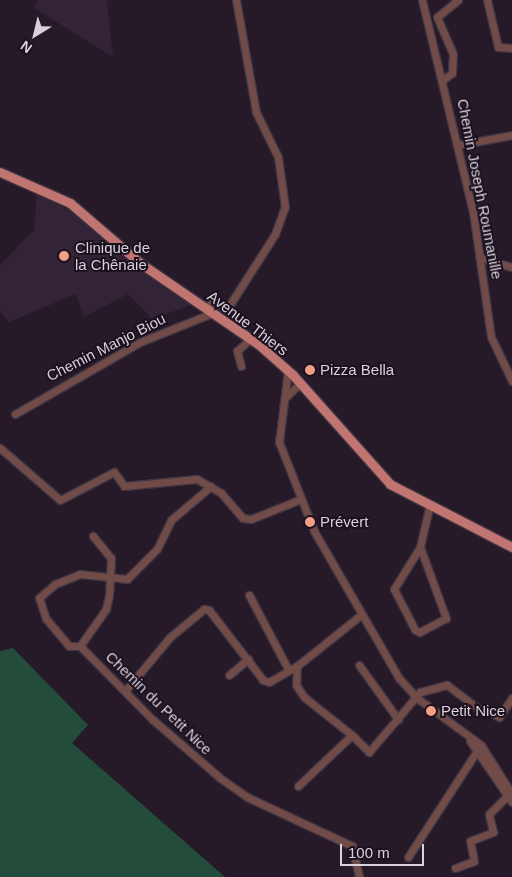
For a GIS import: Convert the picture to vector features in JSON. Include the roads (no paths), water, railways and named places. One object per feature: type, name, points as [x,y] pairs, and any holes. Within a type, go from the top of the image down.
[{"type":"main road","name":"Avenue Thiers","points":[[0,172],[70,203],[140,264],[250,339],[288,370],[370,466],[390,484],[429,508],[512,547]]},
{"type":"street","points":[[209,310],[213,303],[229,306],[275,234],[285,207],[278,157],[256,112],[236,0]]},
{"type":"street","name":"Chemin Joseph Roumanille","points":[[422,0],[444,79],[482,258],[491,337],[512,381]]},
{"type":"street","points":[[444,79],[452,74],[453,54],[438,17],[458,0]]},
{"type":"street","points":[[487,0],[498,47],[512,48]]},
{"type":"street","points":[[458,145],[512,135]]},
{"type":"street","points":[[482,258],[512,267]]},
{"type":"street","name":"Chemin Manjo Biou","points":[[15,414],[140,342],[209,310]]},
{"type":"street","points":[[241,366],[237,351],[250,339]]},
{"type":"street","points":[[288,370],[279,442],[301,499],[345,587],[360,615],[416,699],[479,747],[510,796],[504,804],[489,814],[493,832],[470,841],[474,861],[455,868]]},
{"type":"street","points":[[285,398],[300,383]]},
{"type":"street","points":[[0,448],[60,500],[69,499],[106,473],[114,472],[124,486],[184,477],[211,486],[242,518],[251,519],[301,499]]},
{"type":"street","points":[[93,536],[111,558],[110,577],[106,609],[80,646],[69,646],[59,638],[39,607],[39,598],[67,577],[110,577],[127,578],[135,573],[157,549],[171,520],[211,486]]},
{"type":"street","points":[[420,547],[446,618],[420,632],[415,630],[394,589],[420,547],[429,508]]},
{"type":"street","points":[[249,596],[288,669]]},
{"type":"street","points":[[125,691],[170,637],[204,609],[209,610],[269,682],[288,669],[297,666],[360,615]]},
{"type":"street","name":"Chemin du Petit Nice","points":[[80,646],[193,757],[247,797],[352,846],[359,877]]},
{"type":"street","points":[[229,674],[248,659]]},
{"type":"street","points":[[359,665],[398,719]]},
{"type":"street","points":[[297,666],[296,685],[304,698],[369,752],[420,692],[447,685],[478,708]]},
{"type":"street","points":[[488,711],[499,717],[512,698]]},
{"type":"street","points":[[298,786],[352,736]]},
{"type":"street","points":[[408,857],[479,747]]},
{"type":"place","name":"Clinique de la Chênaie","points":[[64,256]]},
{"type":"place","name":"Pizza Bella","points":[[310,370]]},
{"type":"place","name":"Prévert","points":[[310,522]]},
{"type":"place","name":"Petit Nice","points":[[431,711]]}]
